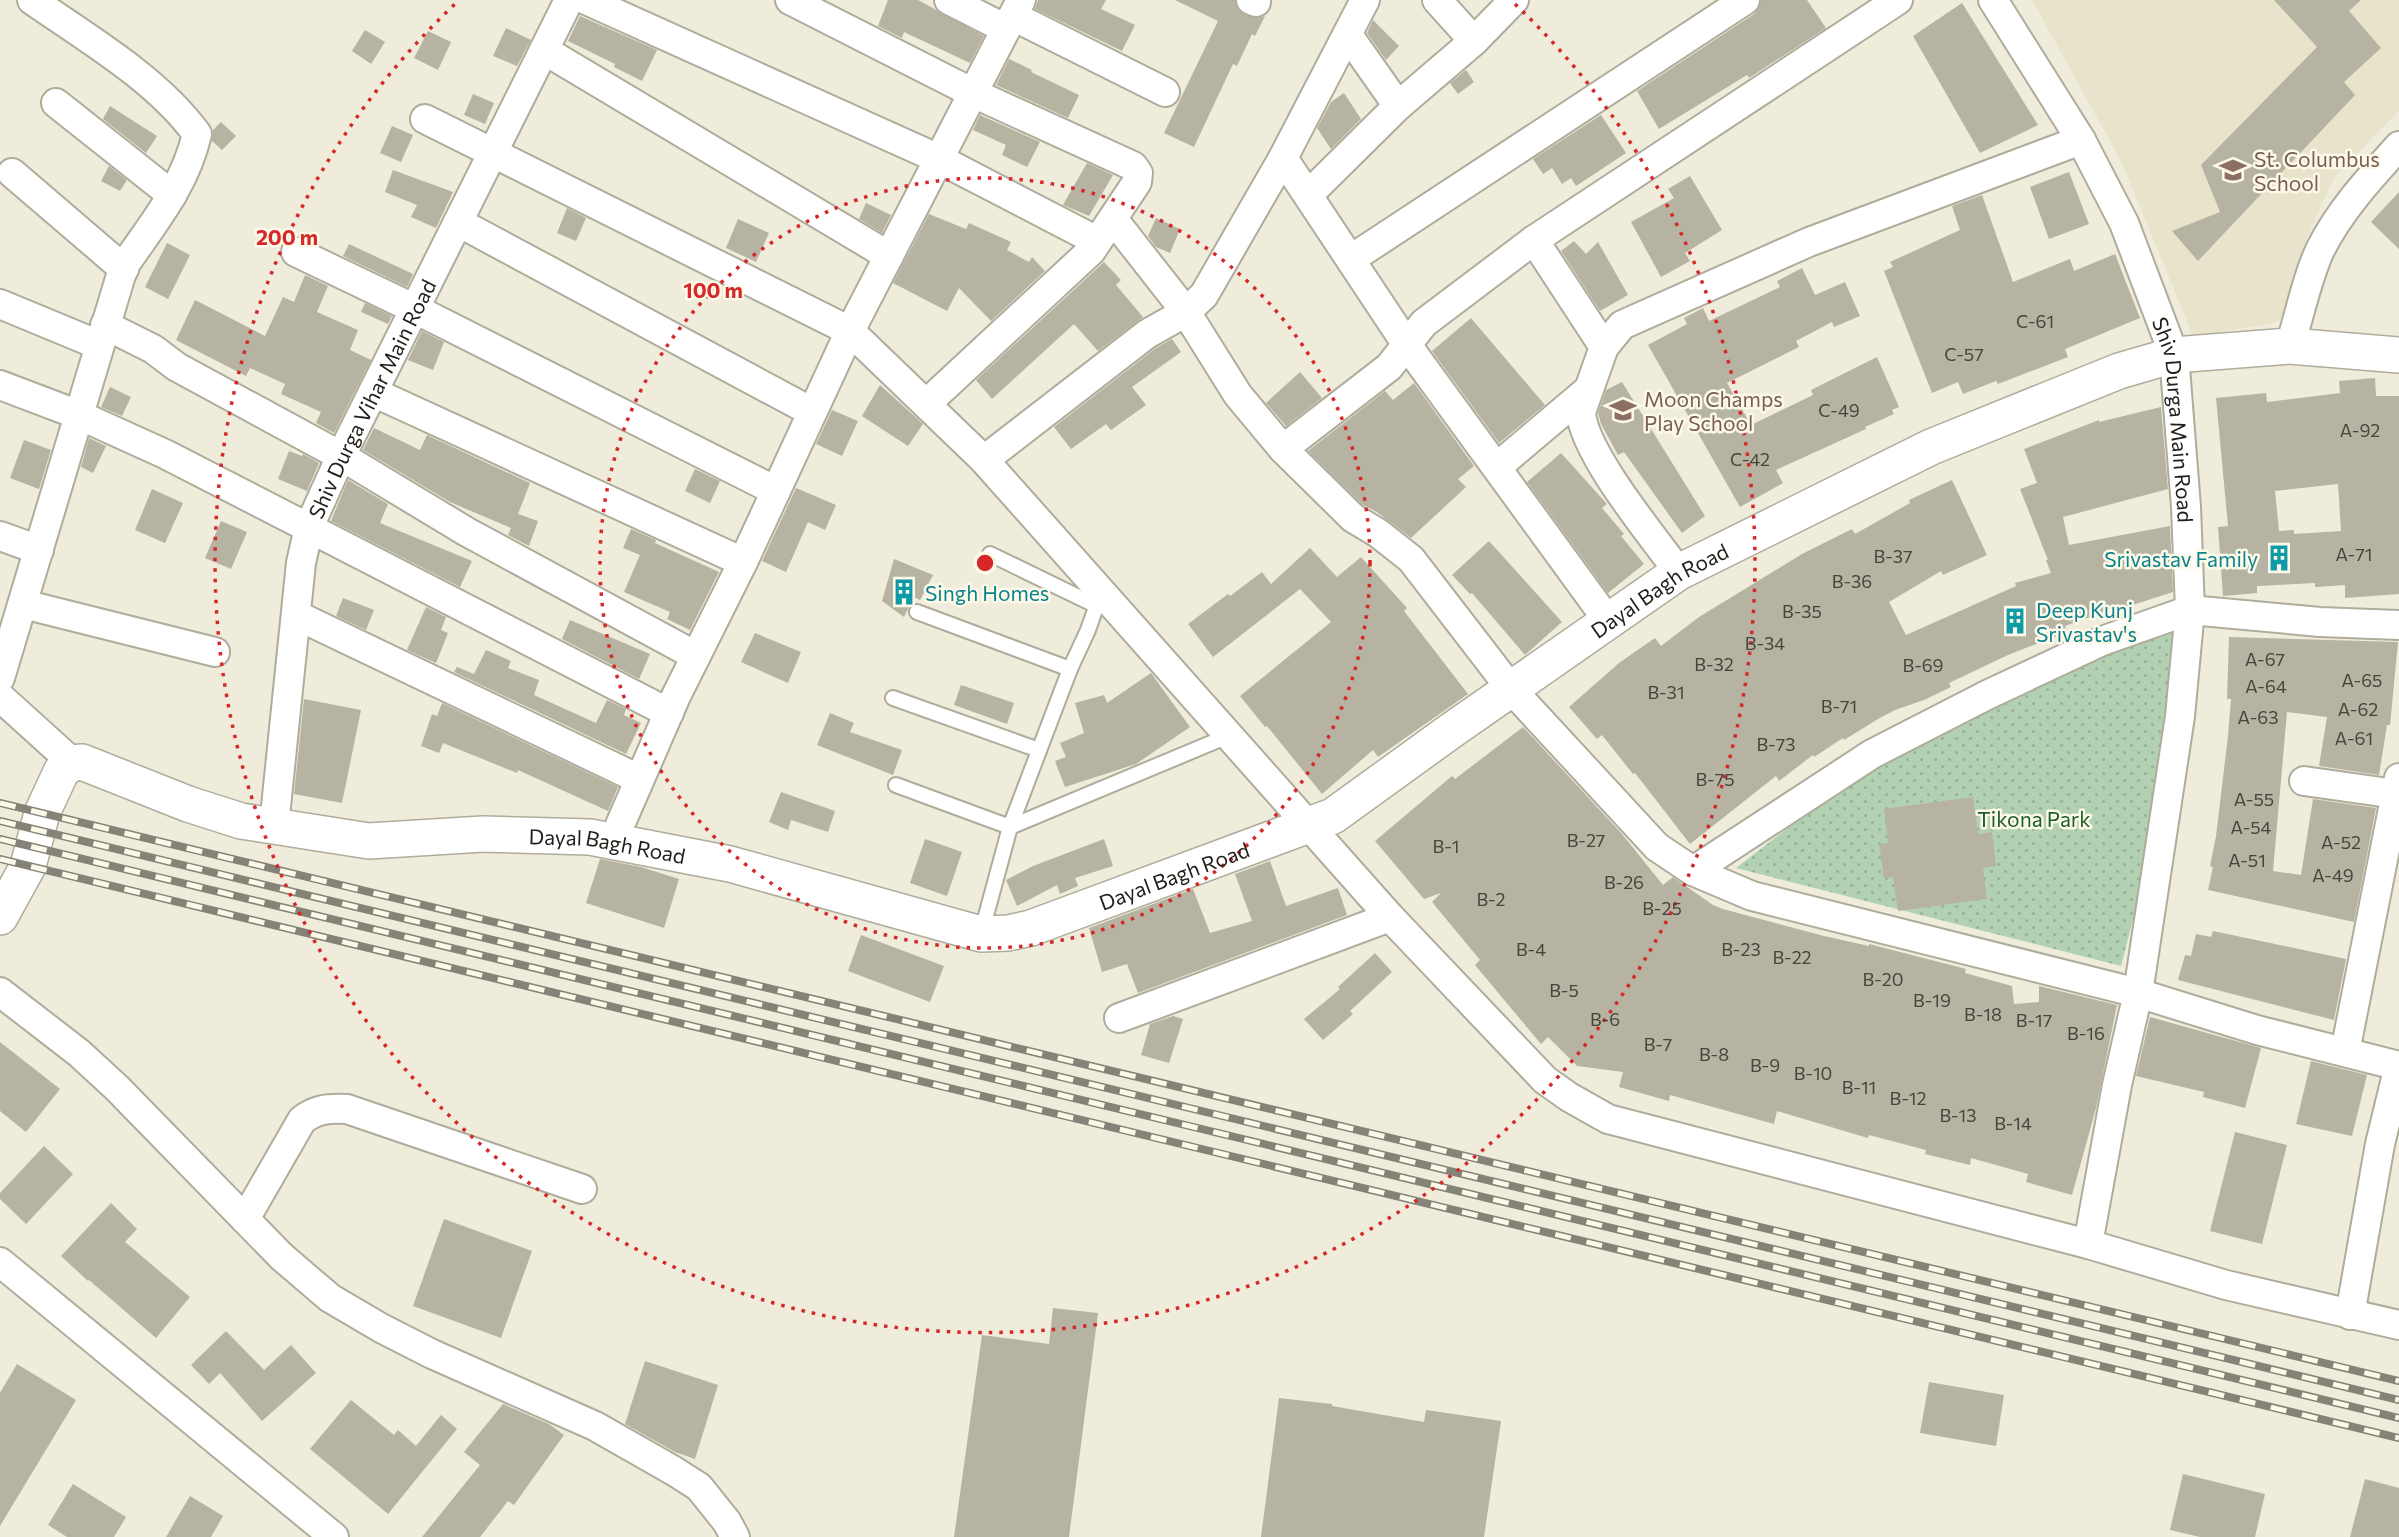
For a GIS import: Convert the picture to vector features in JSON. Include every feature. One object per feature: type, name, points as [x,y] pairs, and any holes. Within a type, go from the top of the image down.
[{"type":"street","points":[[0,678],[124,269],[178,187],[191,159],[197,134],[185,118],[134,73],[32,0]]},
{"type":"street","name":"Shiv Durga Vihar Main Road","points":[[274,826],[304,545],[309,527],[373,391],[569,0]]},
{"type":"street","points":[[586,0],[939,159],[1097,242]]},
{"type":"street","points":[[790,0],[973,93],[1133,166],[1138,173],[1137,182],[1091,251],[926,404]]},
{"type":"street","points":[[949,0],[1013,15],[1165,92]]},
{"type":"street","points":[[984,460],[1147,334],[1186,312],[1204,295],[1283,158],[1365,0]]},
{"type":"street","points":[[1437,0],[1474,41]]},
{"type":"street","points":[[1308,195],[1398,106],[1474,41],[1514,0]]},
{"type":"street","points":[[1351,259],[1745,0]]},
{"type":"street","points":[[1283,449],[1389,367],[1424,323],[1534,240],[1898,0]]},
{"type":"street","name":"Shiv Durga Main Road","points":[[1993,0],[2081,140],[2124,223],[2174,355],[2186,507],[2190,611],[2180,716],[2138,993],[2088,1244]]},
{"type":"street","points":[[613,841],[669,713],[743,562],[850,331],[1013,15]]},
{"type":"street","points":[[1348,35],[1398,106]]},
{"type":"street","points":[[544,50],[889,256]]},
{"type":"street","points":[[56,103],[172,195]]},
{"type":"street","points":[[425,119],[850,331],[984,460],[1098,599],[1228,736],[1390,917],[1545,1080],[1569,1097],[1608,1119],[2088,1244],[2226,1285],[2399,1325]]},
{"type":"street","points":[[1679,572],[1606,470],[1584,430],[1580,412],[1604,348],[1622,325],[1630,319],[1809,242],[2081,140]]},
{"type":"street","points":[[2290,346],[2320,251],[2340,215],[2368,179],[2399,146]]},
{"type":"street","points":[[1283,158],[1406,345],[1609,622]]},
{"type":"street","points":[[12,173],[124,269]]},
{"type":"street","points":[[1114,219],[1186,312],[1233,388],[1283,449],[1353,517],[1411,559],[1511,689],[1657,847],[1693,871],[1752,896],[2138,993],[2257,1030],[2399,1066],[2380,1144],[2350,1315]]},
{"type":"street","points":[[458,222],[812,412]]},
{"type":"street","points":[[1534,240],[1604,348]]},
{"type":"street","points":[[296,252],[776,491]]},
{"type":"street","points":[[0,304],[153,349],[177,367],[341,456],[467,532],[696,656]]},
{"type":"street","points":[[2174,355],[2290,346],[2399,355]]},
{"type":"street","name":"Dayal Bagh Road","points":[[73,763],[82,762],[94,766],[188,804],[241,821],[369,841],[483,834],[590,837],[730,864],[981,934],[1008,933],[1031,928],[1333,816],[1679,572],[1931,447],[2119,371],[2174,355]]},
{"type":"street","points":[[0,385],[79,415],[165,454],[669,713]]},
{"type":"street","points":[[1497,467],[1589,389]]},
{"type":"street","points":[[373,391],[743,562]]},
{"type":"street","points":[[0,536],[39,550]]},
{"type":"street","points":[[23,604],[215,652]]},
{"type":"street","points":[[1693,871],[1872,754],[1987,695],[2102,641],[2190,611],[2320,622],[2399,625]]},
{"type":"street","points":[[296,615],[639,779]]},
{"type":"street","points":[[0,697],[73,763],[62,770],[57,780],[42,813],[28,866],[0,917]]},
{"type":"street","points":[[2304,781],[2397,799],[2344,1052]]},
{"type":"street","points":[[1119,1018],[1390,917]]},
{"type":"street","points":[[0,992],[79,1053],[117,1088],[282,1257],[330,1298],[432,1354],[595,1426],[699,1487],[727,1522],[735,1537]]},
{"type":"street","points":[[245,1219],[302,1120],[313,1111],[330,1108],[347,1109],[582,1189]]},
{"type":"street","points":[[0,1262],[334,1537]]},
{"type":"lane","points":[[981,934],[1010,827],[1098,599],[990,554]]},
{"type":"lane","points":[[917,612],[1070,669]]},
{"type":"lane","points":[[893,698],[1039,750]]},
{"type":"lane","points":[[896,785],[1010,827],[1228,736]]},
{"type":"shaded area","name":"St. Columbus School","points":[[2032,0],[2399,0],[2399,111],[2334,178],[2307,237],[2281,319],[2271,324],[2193,336],[2122,163]]},
{"type":"green space","name":"Tikona Park","points":[[2184,616],[2162,806],[2121,966],[1736,868],[1873,762]]},
{"type":"building","points":[[888,0],[918,0],[984,36],[970,63],[904,32],[902,38],[878,26]]},
{"type":"building","points":[[1038,0],[1106,0],[1101,9],[1135,25],[1122,51],[1035,9]]},
{"type":"building","points":[[1175,0],[1235,0],[1238,10],[1245,15],[1258,18],[1265,16],[1255,36],[1252,34],[1237,66],[1233,64],[1194,147],[1164,133],[1218,21]]},
{"type":"building","points":[[1761,0],[1807,0],[1826,28],[1749,78],[1747,75],[1659,129],[1637,91],[1754,14]]},
{"type":"building","name":"St. Columbus School","points":[[2274,0],[2361,0],[2349,11],[2381,48],[2344,82],[2355,95],[2198,261],[2172,231],[2220,212],[2201,165],[2317,47]]},
{"type":"building","points":[[1962,3],[2038,125],[1980,153],[1913,36]]},
{"type":"building","points":[[580,16],[657,50],[642,81],[614,67],[615,64],[568,41]]},
{"type":"building","points":[[1373,20],[1399,46],[1386,60],[1367,33]]},
{"type":"building","points":[[506,28],[531,40],[517,66],[493,56]]},
{"type":"building","points":[[365,30],[385,42],[371,64],[352,51]]},
{"type":"building","points":[[428,31],[451,42],[438,70],[414,58]]},
{"type":"building","points":[[1009,59],[1079,95],[1068,118],[996,85]]},
{"type":"building","points":[[1466,70],[1474,82],[1458,94],[1450,83]]},
{"type":"building","points":[[1344,93],[1361,119],[1331,149],[1317,128],[1331,102]]},
{"type":"building","points":[[473,94],[494,103],[485,124],[464,115]]},
{"type":"building","points":[[110,106],[157,136],[146,153],[103,119]]},
{"type":"building","points":[[980,115],[1040,142],[1027,167],[1002,155],[1006,145],[973,130]]},
{"type":"building","points":[[1601,115],[1626,153],[1576,186],[1571,178],[1562,184],[1552,168],[1543,174],[1533,159]]},
{"type":"building","points":[[221,122],[236,136],[222,150],[212,141],[213,130]]},
{"type":"building","points":[[392,126],[413,135],[401,162],[380,153]]},
{"type":"building","points":[[1087,163],[1113,175],[1089,216],[1063,205]]},
{"type":"building","points":[[109,166],[127,180],[120,191],[101,181]]},
{"type":"building","points":[[393,170],[453,192],[436,228],[411,217],[417,205],[385,192]]},
{"type":"building","points":[[2069,172],[2089,224],[2049,239],[2030,187]]},
{"type":"building","points":[[1690,176],[1722,230],[1685,253],[1690,261],[1661,277],[1631,222],[1674,198],[1668,189]]},
{"type":"building","points":[[2399,192],[2399,249],[2371,222]]},
{"type":"building","points":[[1982,195],[2013,282],[2070,259],[2074,271],[2115,254],[2140,318],[2065,349],[2068,357],[1998,384],[1996,381],[1963,394],[1958,382],[1932,393],[1884,271],[1893,267],[1890,262],[1960,230],[1952,206]]},
{"type":"building","points":[[866,203],[891,215],[882,233],[859,219]]},
{"type":"building","points":[[567,208],[586,218],[576,241],[557,233]]},
{"type":"building","points":[[929,214],[966,229],[969,223],[1011,242],[1007,250],[1029,262],[1032,257],[1045,271],[991,321],[959,288],[947,311],[893,283]]},
{"type":"building","points":[[1156,218],[1180,229],[1170,253],[1156,247],[1148,236]]},
{"type":"building","points":[[738,219],[769,233],[756,262],[726,248]]},
{"type":"building","points":[[1574,241],[1586,254],[1598,242],[1628,295],[1600,311],[1561,251]]},
{"type":"building","points":[[167,243],[190,255],[168,299],[145,287]]},
{"type":"building","points":[[349,244],[413,274],[407,287],[343,256]]},
{"type":"building","points":[[1104,262],[1121,280],[1116,285],[1143,317],[1098,351],[1074,324],[992,399],[976,380]]},
{"type":"building","points":[[1802,268],[1815,295],[1845,282],[1860,316],[1834,327],[1832,322],[1796,341],[1799,347],[1727,383],[1751,425],[1813,395],[1811,390],[1877,357],[1899,407],[1892,410],[1894,414],[1865,427],[1866,429],[1776,470],[1783,483],[1740,507],[1648,345],[1687,324],[1684,318],[1703,308],[1709,321],[1780,287],[1777,281]]},
{"type":"building","points":[[305,275],[328,286],[317,312],[358,330],[350,350],[371,360],[334,433],[316,423],[321,412],[281,394],[285,384],[250,368],[246,376],[176,340],[195,300],[265,336],[283,297],[294,302]]},
{"type":"building","points":[[365,303],[392,316],[388,324],[361,312]]},
{"type":"building","points":[[1471,318],[1545,405],[1499,443],[1432,351]]},
{"type":"building","points":[[422,331],[444,342],[433,370],[408,360]]},
{"type":"building","points":[[1172,339],[1181,352],[1132,387],[1146,405],[1111,430],[1106,424],[1071,449],[1054,427],[1156,348]]},
{"type":"building","points":[[1300,372],[1322,398],[1286,426],[1266,403]]},
{"type":"building","points":[[2375,378],[2376,396],[2399,396],[2399,594],[2345,598],[2345,585],[2315,587],[2315,583],[2257,586],[2257,593],[2223,596],[2218,527],[2228,526],[2216,398],[2266,393],[2267,402],[2340,393],[2339,381]],"holes":[[[2338,484],[2341,531],[2294,534],[2294,530],[2279,531],[2275,491]]]},
{"type":"building","points":[[1622,382],[1705,516],[1682,533],[1624,452],[1618,455],[1601,424],[1598,413],[1606,390]]},
{"type":"building","points":[[1414,383],[1474,466],[1458,479],[1466,487],[1411,538],[1377,512],[1363,505],[1308,451],[1385,391],[1393,400]]},
{"type":"building","points":[[880,385],[923,424],[908,446],[862,416]]},
{"type":"building","points":[[110,387],[131,397],[122,416],[101,407]]},
{"type":"building","points":[[2161,407],[2168,489],[2063,517],[2069,545],[2170,526],[2173,592],[2114,611],[2114,608],[2065,626],[2067,632],[2008,655],[1949,683],[1951,687],[1895,710],[1814,757],[1813,755],[1779,781],[1776,776],[1690,844],[1602,735],[1597,739],[1569,707],[1619,663],[1655,638],[1661,646],[1699,617],[1802,554],[1852,529],[1855,534],[1910,503],[1909,500],[1952,480],[1987,555],[1943,575],[1941,571],[1889,602],[1906,635],[2016,586],[2015,583],[2051,573],[2020,489],[2037,483],[2024,449],[2099,420]]},
{"type":"building","points":[[832,410],[858,421],[842,456],[816,444]]},
{"type":"building","points":[[374,428],[420,450],[427,435],[530,483],[518,514],[538,521],[529,546],[508,535],[511,528],[450,502],[363,450]]},
{"type":"building","points":[[89,438],[106,446],[93,473],[81,467]]},
{"type":"building","points":[[24,440],[51,450],[39,489],[10,478]]},
{"type":"building","points":[[289,451],[302,456],[303,454],[319,463],[307,491],[278,479]]},
{"type":"building","points":[[1561,453],[1607,504],[1602,508],[1644,564],[1608,593],[1527,482]]},
{"type":"building","points":[[695,469],[720,481],[710,503],[685,491]]},
{"type":"building","points":[[348,480],[388,504],[380,523],[472,561],[460,587],[331,521]]},
{"type":"building","points":[[796,488],[836,505],[825,530],[808,522],[786,572],[762,561]]},
{"type":"building","points":[[152,489],[183,503],[165,543],[135,530]]},
{"type":"building","points":[[221,521],[247,532],[231,569],[205,558]]},
{"type":"building","points":[[631,529],[719,572],[690,630],[667,619],[670,612],[624,592],[640,555],[623,548]]},
{"type":"building","points":[[1489,541],[1562,622],[1525,655],[1472,593],[1452,575]]},
{"type":"building","points":[[1310,548],[1337,577],[1361,557],[1407,608],[1404,611],[1468,694],[1378,757],[1373,750],[1322,794],[1240,696],[1331,622],[1300,589],[1213,657],[1188,624],[1262,572],[1271,584]]},
{"type":"building","name":"Singh Homes","points":[[894,559],[933,575],[920,600],[914,597],[904,617],[882,601]]},
{"type":"building","points":[[343,598],[374,610],[366,630],[336,616]]},
{"type":"building","points":[[426,607],[446,617],[441,630],[448,633],[436,663],[407,650]]},
{"type":"building","points":[[570,620],[650,654],[639,679],[562,639]]},
{"type":"building","points":[[755,633],[801,652],[788,683],[741,662]]},
{"type":"building","points":[[2229,637],[2398,642],[2390,725],[2387,725],[2379,775],[2319,766],[2327,717],[2287,712],[2273,871],[2301,875],[2313,799],[2376,808],[2354,922],[2208,890],[2228,736],[2231,699],[2227,699]]},
{"type":"building","points":[[486,650],[511,661],[508,668],[539,680],[534,695],[596,723],[607,700],[626,709],[624,715],[641,723],[626,754],[454,672],[457,667],[474,674]]},
{"type":"building","points":[[1151,673],[1190,727],[1136,764],[1065,787],[1055,761],[1066,757],[1060,743],[1084,733],[1075,703],[1104,695],[1107,703]]},
{"type":"building","points":[[961,685],[1014,703],[1007,724],[954,705]]},
{"type":"building","points":[[304,699],[361,710],[342,803],[294,794]]},
{"type":"building","points":[[442,703],[618,787],[608,811],[518,770],[517,773],[443,743],[439,753],[421,746],[432,714],[437,716]]},
{"type":"building","points":[[830,713],[854,723],[850,732],[902,750],[893,775],[817,745]]},
{"type":"building","points":[[1523,727],[1622,834],[1663,885],[1673,877],[1723,909],[1966,969],[1965,973],[2012,986],[2014,1004],[2039,1002],[2039,986],[2117,1005],[2096,1108],[2072,1195],[2026,1182],[2028,1174],[1971,1158],[1970,1165],[1925,1154],[1926,1150],[1869,1135],[1868,1138],[1777,1111],[1774,1124],[1670,1095],[1669,1101],[1619,1087],[1623,1072],[1577,1066],[1548,1037],[1541,1044],[1475,965],[1480,960],[1432,902],[1441,893],[1424,899],[1375,841],[1452,776],[1455,779]]},
{"type":"building","points":[[781,792],[835,811],[828,832],[791,820],[788,830],[769,822]]},
{"type":"building","points":[[1973,797],[1978,834],[1992,832],[1996,866],[1983,868],[1987,899],[1898,911],[1893,877],[1884,878],[1879,844],[1888,843],[1884,809]]},
{"type":"building","points":[[925,839],[962,852],[947,896],[910,883]]},
{"type":"building","points":[[1104,839],[1113,866],[1075,878],[1078,886],[1060,894],[1057,885],[1017,906],[1006,880],[1033,866]]},
{"type":"building","points":[[600,859],[641,867],[679,879],[664,928],[586,903]]},
{"type":"building","points":[[1270,861],[1286,906],[1338,888],[1347,915],[1138,993],[1127,964],[1102,972],[1089,928],[1193,889],[1210,933],[1252,921],[1235,874]]},
{"type":"building","points":[[2213,931],[2346,959],[2334,1020],[2178,980],[2185,955],[2191,956],[2196,934],[2211,937]]},
{"type":"building","points":[[861,935],[944,966],[930,1002],[848,971]]},
{"type":"building","points":[[1375,953],[1392,972],[1350,1011],[1353,1014],[1323,1040],[1304,1019],[1340,989],[1338,987]]},
{"type":"building","points":[[1173,1016],[1183,1019],[1169,1063],[1141,1055],[1150,1024]]},
{"type":"building","points":[[2150,1017],[2261,1048],[2245,1108],[2203,1097],[2204,1092],[2136,1076]]},
{"type":"building","points":[[0,1042],[60,1089],[26,1132],[0,1111]]},
{"type":"building","points":[[2311,1061],[2367,1075],[2352,1136],[2296,1124]]},
{"type":"building","points":[[2235,1132],[2287,1145],[2262,1244],[2210,1231]]},
{"type":"building","points":[[44,1146],[73,1174],[26,1224],[0,1199],[0,1193]]},
{"type":"building","points":[[111,1203],[137,1229],[125,1242],[190,1297],[156,1338],[61,1256]]},
{"type":"building","points":[[444,1219],[532,1251],[501,1338],[413,1306]]},
{"type":"building","points":[[1053,1308],[1098,1313],[1069,1537],[954,1537],[982,1335],[1049,1344]]},
{"type":"building","points":[[226,1331],[264,1370],[291,1345],[316,1373],[262,1421],[220,1373],[209,1384],[191,1365]]},
{"type":"building","points":[[645,1361],[718,1385],[695,1459],[675,1452],[625,1424]]},
{"type":"building","points":[[17,1364],[76,1400],[0,1526],[0,1393]]},
{"type":"building","points":[[1929,1382],[2004,1395],[1996,1446],[1920,1433]]},
{"type":"building","points":[[1279,1398],[1332,1404],[1424,1422],[1426,1410],[1501,1421],[1484,1537],[1261,1537]]},
{"type":"building","points":[[351,1400],[394,1435],[398,1430],[416,1446],[441,1415],[457,1429],[388,1514],[310,1449]]},
{"type":"building","points":[[503,1404],[549,1424],[564,1435],[514,1505],[508,1501],[480,1537],[422,1537],[480,1465],[464,1452]]},
{"type":"building","points":[[2183,1474],[2265,1494],[2255,1537],[2200,1537],[2170,1530]]},
{"type":"building","points":[[2365,1479],[2399,1488],[2399,1537],[2350,1537]]},
{"type":"building","points":[[73,1484],[126,1517],[114,1537],[67,1537],[48,1525]]},
{"type":"building","points":[[190,1496],[223,1516],[211,1537],[166,1537]]},
{"type":"railway","points":[[0,803],[2399,1381]]},
{"type":"railway","points":[[0,821],[2399,1400]]},
{"type":"railway","points":[[0,839],[2399,1418]]},
{"type":"railway","points":[[0,859],[2399,1438]]},
{"type":"place","name":"St. Columbus School","points":[[2233,170]]},
{"type":"place","name":"Moon Champs Play School","points":[[1623,410]]},
{"type":"place","name":"Srivastav Family","points":[[2279,558]]},
{"type":"place","name":"Singh Homes","points":[[904,592]]},
{"type":"place","name":"Deep Kunj Srivastav's","points":[[2015,621]]}]
